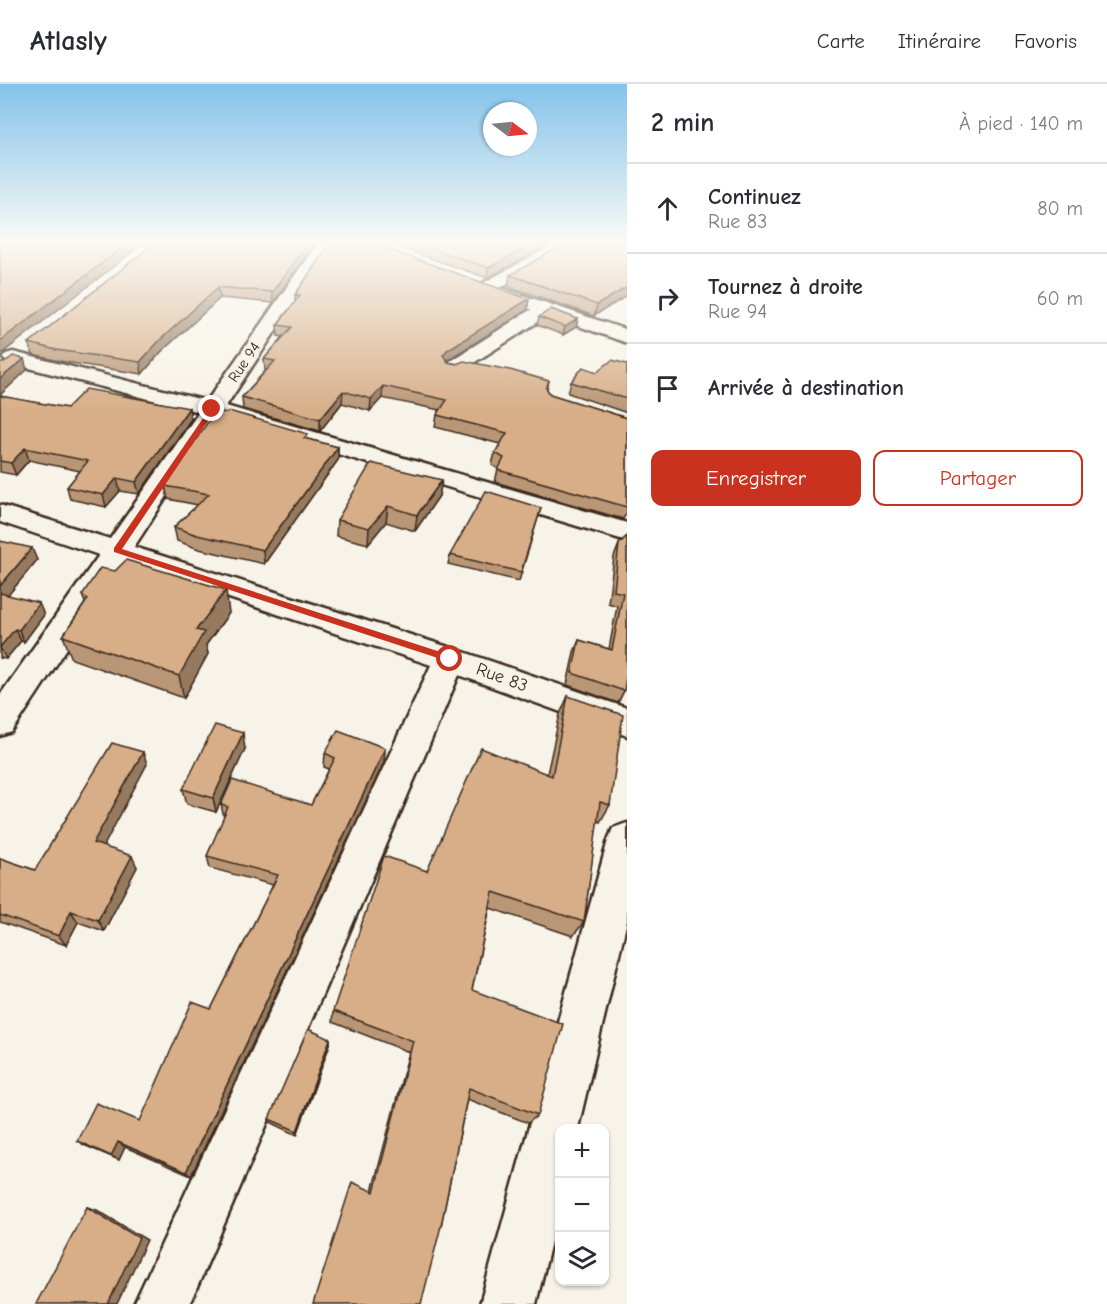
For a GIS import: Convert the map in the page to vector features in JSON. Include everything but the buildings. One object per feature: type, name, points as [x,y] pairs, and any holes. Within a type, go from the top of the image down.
[{"type":"street","name":"Rue 94","points":[[0,722],[288,298]]},
{"type":"street","points":[[514,298],[627,337]]},
{"type":"street","points":[[454,368],[544,309]]},
{"type":"street","points":[[6,363],[30,344]]},
{"type":"street","points":[[6,363],[212,409],[627,532]]},
{"type":"street","name":"Rue 83","points":[[0,513],[450,659],[627,722]]},
{"type":"street","points":[[162,1304],[450,659]]},
{"type":"street","points":[[508,1304],[627,840]]},
{"type":"route","points":[[212,409],[117,550],[450,659]]}]
